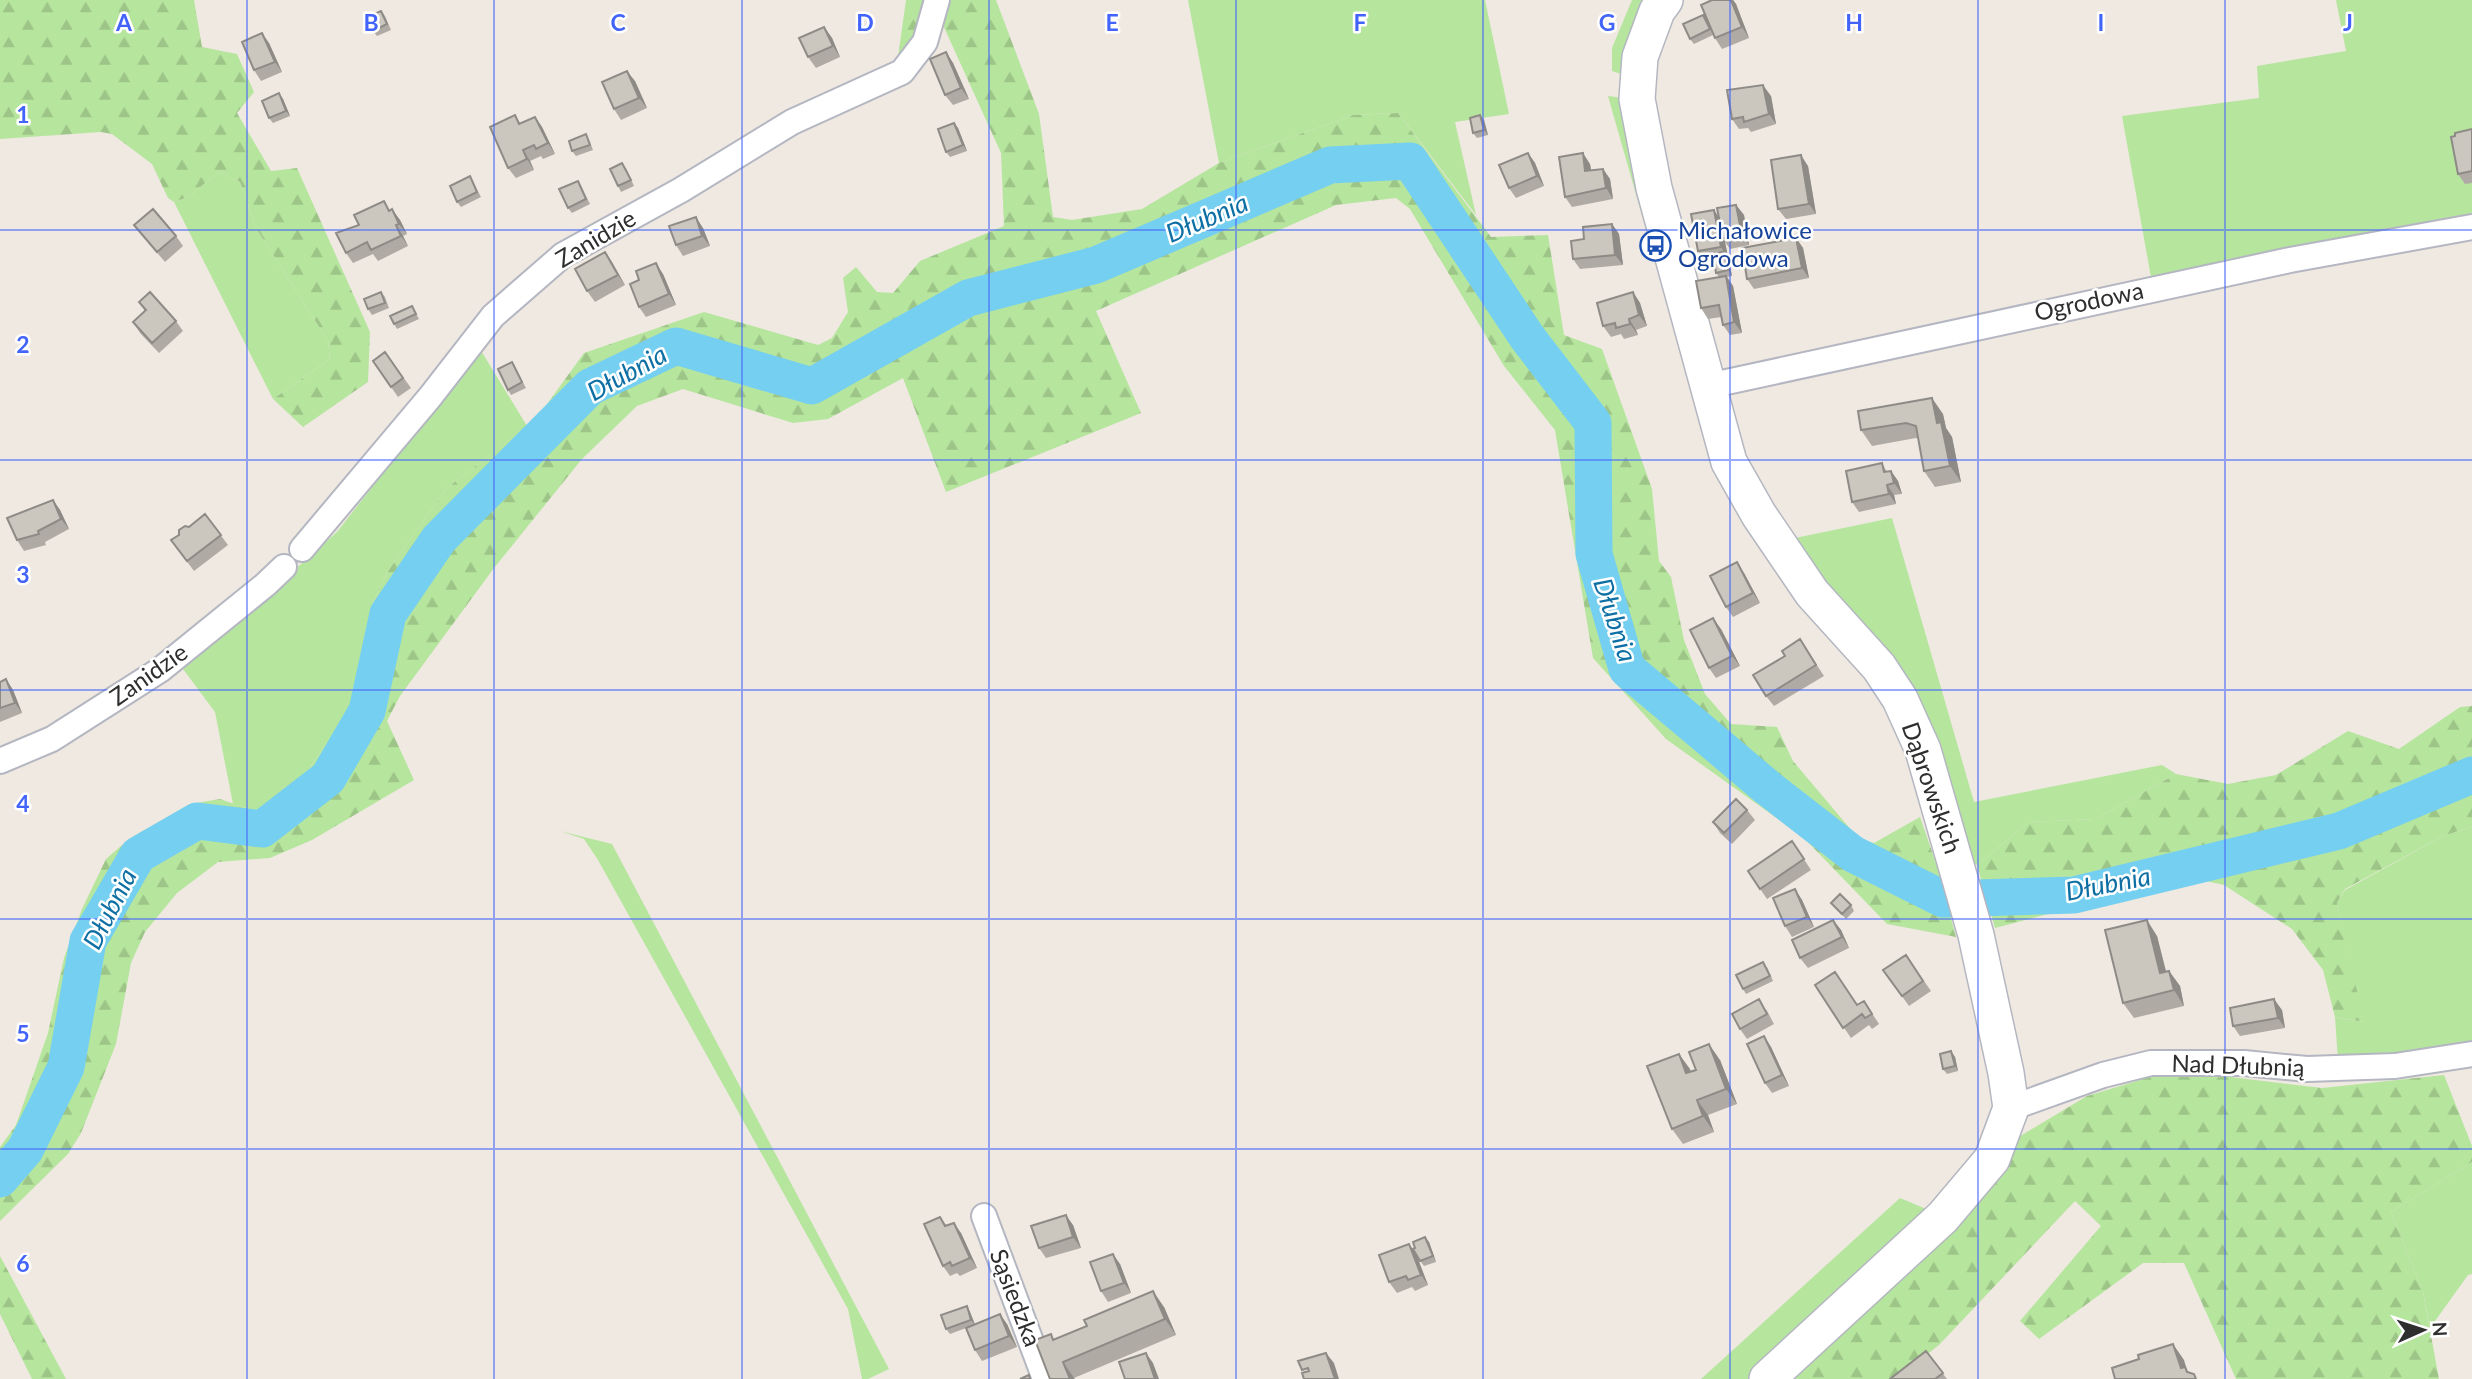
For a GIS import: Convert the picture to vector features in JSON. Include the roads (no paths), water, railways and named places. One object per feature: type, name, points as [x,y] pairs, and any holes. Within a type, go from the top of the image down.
[{"type":"street","name":"Zanidzie","points":[[302,549],[430,397],[493,316],[562,255],[681,190],[792,122],[902,72],[925,42],[937,0]]},
{"type":"street","name":"Dąbrowskich","points":[[1665,0],[1657,11],[1640,57],[1637,99],[1654,188],[1729,462],[1759,515],[1812,593],[1880,667],[1900,699],[1923,750],[1976,934],[2011,1108],[1992,1159],[1943,1217],[1767,1379]]},
{"type":"street","name":"Ogrodowa","points":[[1708,386],[2277,262],[2472,227]]},
{"type":"street","name":"Zanidzie","points":[[0,761],[52,739],[160,670],[284,567]]},
{"type":"street","name":"Nad Dłubnią","points":[[2011,1108],[2103,1076],[2151,1063],[2244,1063],[2307,1069],[2395,1066],[2472,1054]]},
{"type":"street","name":"Sąsiedzka","points":[[984,1216],[1045,1379]]},
{"type":"waterway","name":"Dłubnia","points":[[0,1179],[25,1150],[66,1067],[88,941],[138,855],[197,821],[262,829],[328,778],[367,711],[388,614],[439,539],[590,387],[676,346],[812,386],[968,298],[1096,265],[1330,165],[1410,161],[1527,337],[1593,423],[1594,554],[1627,669],[1768,788],[1853,854],[1943,899],[2074,895],[2339,831],[2472,775]]},
{"type":"place","name":"Michałowice Ogrodowa","points":[[1655,245]]}]
